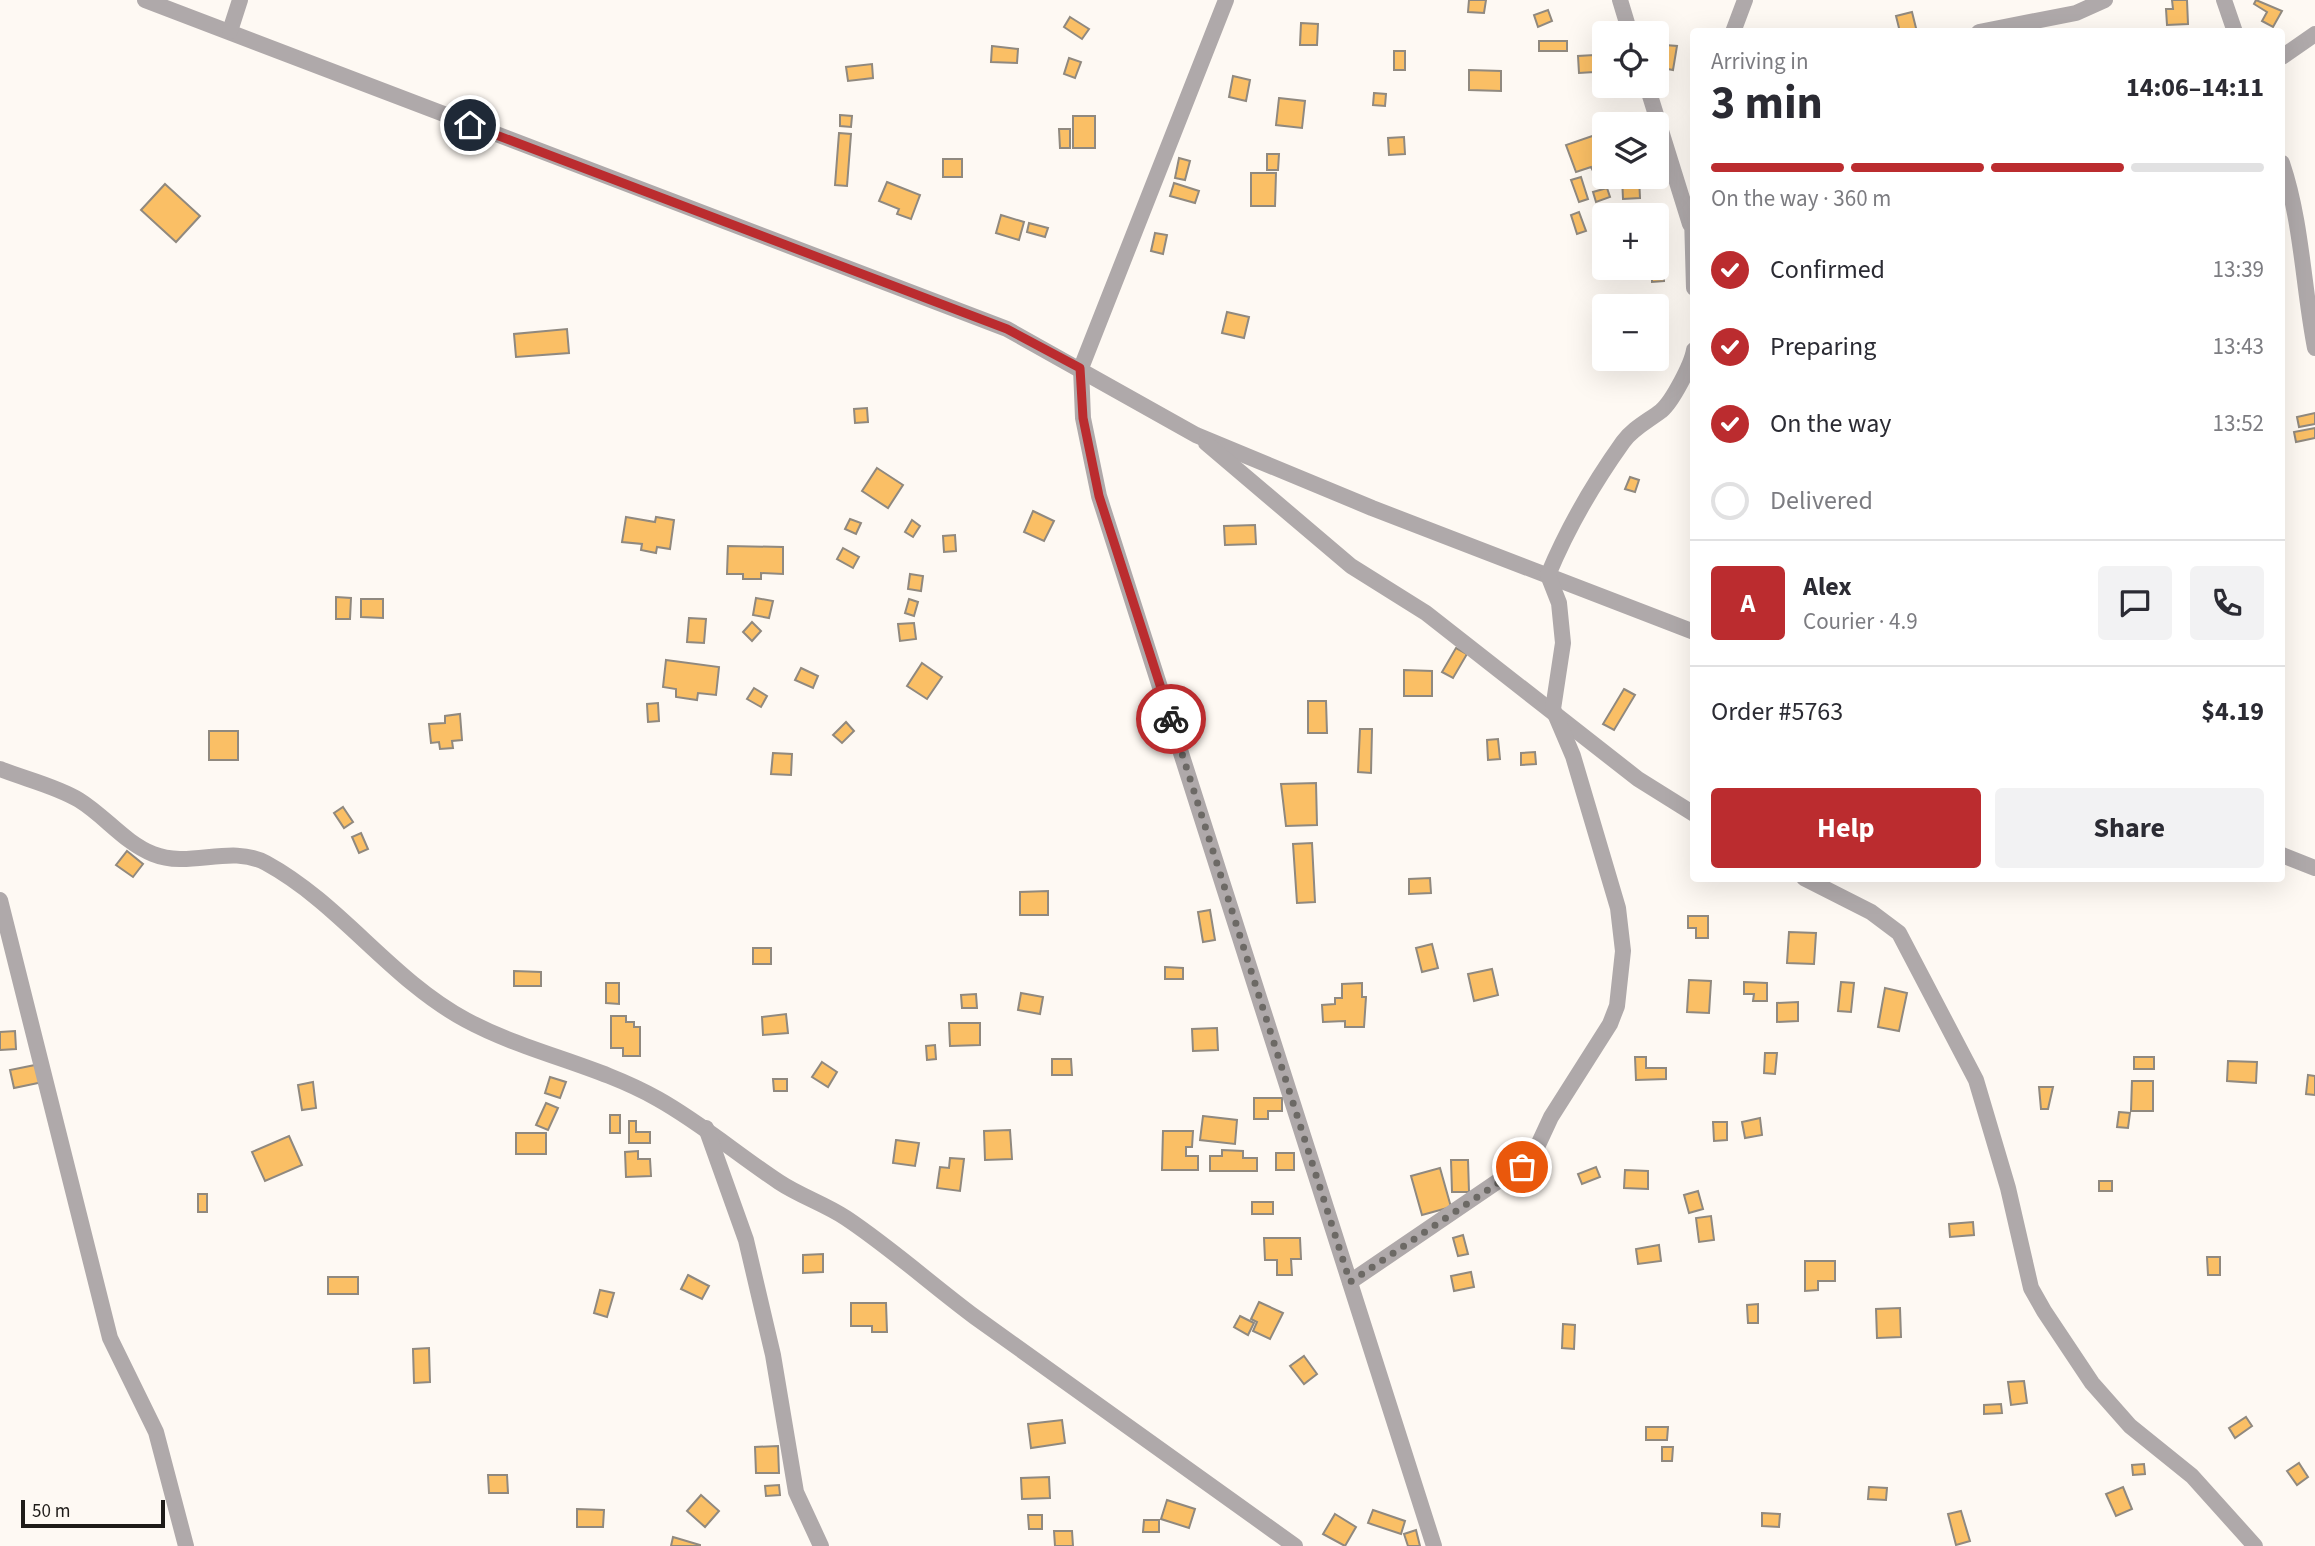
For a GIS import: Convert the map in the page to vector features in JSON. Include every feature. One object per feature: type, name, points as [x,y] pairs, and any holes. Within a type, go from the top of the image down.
[{"type":"street","points":[[145,0],[1007,329],[1196,435],[1372,508],[1690,630]]},
{"type":"street","points":[[230,31],[240,0]]},
{"type":"street","points":[[1226,0],[1080,368],[1083,418],[1099,496],[1434,1546]]},
{"type":"street","points":[[1620,0],[1626,21]]},
{"type":"street","points":[[1734,28],[1745,0]]},
{"type":"street","points":[[1999,28],[2076,13],[2105,0]]},
{"type":"street","points":[[2224,0],[2234,28]]},
{"type":"street","points":[[2285,55],[2315,34]]},
{"type":"street","points":[[1651,98],[1690,224]]},
{"type":"street","points":[[2285,172],[2295,201],[2303,287],[2315,348]]},
{"type":"street","points":[[1350,1282],[1532,1158],[1551,1117],[1610,1024],[1617,1006],[1623,951],[1618,908],[1573,756],[1553,709],[1563,643],[1559,603],[1548,575],[1568,528],[1625,438],[1664,409],[1690,365]]},
{"type":"street","points":[[1196,435],[1351,566],[1426,613],[1553,709],[1638,779],[1690,812]]},
{"type":"street","points":[[0,769],[74,797],[102,816],[133,843],[155,855],[179,859],[247,854],[267,864],[300,884],[418,989],[465,1020],[511,1041],[603,1071],[706,1128],[780,1183],[846,1218],[970,1313],[1295,1546]]},
{"type":"street","points":[[2285,856],[2315,868]]},
{"type":"street","points":[[1812,882],[1871,912],[1899,933],[1976,1080],[2008,1188],[2031,1288],[2092,1383],[2122,1417],[2192,1476],[2255,1546]]},
{"type":"street","points":[[0,900],[110,1338],[156,1433],[186,1546]]},
{"type":"street","points":[[706,1128],[746,1240],[773,1355],[796,1492],[821,1546]]},
{"type":"building","points":[[1469,0],[1486,0],[1484,13],[1468,12]]},
{"type":"building","points":[[2172,0],[2187,0],[2188,24],[2167,25],[2166,9],[2173,9]]},
{"type":"building","points":[[2256,0],[2282,11],[2273,27],[2262,21],[2267,12],[2254,4]]},
{"type":"building","points":[[1548,10],[1552,21],[1538,27],[1534,15]]},
{"type":"building","points":[[1912,12],[1916,28],[1899,28],[1896,16]]},
{"type":"building","points":[[1070,17],[1089,29],[1082,39],[1064,27]]},
{"type":"building","points":[[1301,23],[1318,24],[1317,45],[1300,45]]},
{"type":"building","points":[[1539,41],[1567,41],[1567,51],[1539,51]]},
{"type":"building","points":[[1669,45],[1677,46],[1673,70],[1669,69]]},
{"type":"building","points":[[992,46],[1018,49],[1017,63],[991,62]]},
{"type":"building","points":[[1394,51],[1405,51],[1405,70],[1394,70]]},
{"type":"building","points":[[1592,55],[1592,72],[1579,73],[1578,56]]},
{"type":"building","points":[[1069,58],[1081,62],[1075,78],[1064,74]]},
{"type":"building","points":[[872,64],[873,78],[848,81],[846,67]]},
{"type":"building","points":[[1469,70],[1501,71],[1501,91],[1469,90]]},
{"type":"building","points":[[1233,76],[1250,80],[1246,101],[1229,97]]},
{"type":"building","points":[[1374,93],[1386,94],[1385,106],[1373,105]]},
{"type":"building","points":[[1279,98],[1305,101],[1302,128],[1276,125]]},
{"type":"building","points":[[840,115],[852,116],[851,127],[840,126]]},
{"type":"building","points":[[1073,116],[1095,116],[1095,148],[1073,148]]},
{"type":"building","points":[[1059,129],[1070,129],[1070,148],[1060,148]]},
{"type":"building","points":[[839,133],[851,134],[847,186],[835,185]]},
{"type":"building","points":[[1592,136],[1592,169],[1591,167],[1576,172],[1566,145]]},
{"type":"building","points":[[1404,137],[1405,154],[1389,155],[1388,138]]},
{"type":"building","points":[[1267,154],[1279,154],[1278,170],[1267,170]]},
{"type":"building","points":[[1179,158],[1190,161],[1185,180],[1175,178]]},
{"type":"building","points":[[943,159],[962,159],[962,177],[943,177]]},
{"type":"building","points":[[1251,173],[1276,173],[1275,206],[1251,206]]},
{"type":"building","points":[[1581,177],[1588,199],[1579,202],[1571,180]]},
{"type":"building","points":[[887,182],[920,195],[911,219],[897,214],[899,209],[879,201]]},
{"type":"building","points":[[1174,183],[1199,191],[1195,203],[1170,196]]},
{"type":"building","points":[[165,184],[200,216],[176,242],[141,210]]},
{"type":"building","points":[[1607,189],[1610,197],[1596,202],[1593,192]]},
{"type":"building","points":[[1623,189],[1640,189],[1640,198],[1623,199]]},
{"type":"building","points":[[1579,212],[1586,231],[1577,234],[1571,215]]},
{"type":"building","points":[[1001,215],[1024,222],[1019,240],[996,233]]},
{"type":"building","points":[[1029,223],[1048,228],[1045,237],[1027,232]]},
{"type":"building","points":[[1155,233],[1167,235],[1163,254],[1151,251]]},
{"type":"building","points":[[1227,312],[1249,317],[1244,338],[1222,333]]},
{"type":"building","points":[[567,329],[569,353],[516,357],[514,334]]},
{"type":"building","points":[[867,408],[868,422],[855,423],[854,409]]},
{"type":"building","points":[[2315,413],[2315,424],[2299,427],[2297,417]]},
{"type":"building","points":[[2315,428],[2315,438],[2296,442],[2294,432]]},
{"type":"building","points":[[877,468],[903,485],[888,508],[862,491]]},
{"type":"building","points":[[1630,477],[1639,480],[1635,492],[1625,489]]},
{"type":"building","points":[[1033,511],[1054,521],[1044,541],[1024,532]]},
{"type":"building","points":[[626,517],[655,522],[656,517],[674,520],[670,549],[657,547],[656,553],[641,550],[642,544],[622,542]]},
{"type":"building","points":[[850,519],[861,523],[856,534],[845,529]]},
{"type":"building","points":[[912,520],[920,526],[913,537],[905,532]]},
{"type":"building","points":[[1255,525],[1256,544],[1225,545],[1224,526]]},
{"type":"building","points":[[955,535],[956,551],[944,552],[943,536]]},
{"type":"building","points":[[728,546],[783,547],[783,574],[761,573],[761,579],[743,579],[743,574],[727,574]]},
{"type":"building","points":[[843,548],[859,557],[853,568],[837,559]]},
{"type":"building","points":[[910,574],[923,576],[921,591],[908,589]]},
{"type":"building","points":[[336,597],[351,598],[350,619],[336,619]]},
{"type":"building","points":[[756,598],[773,601],[769,618],[753,615]]},
{"type":"building","points":[[361,599],[383,599],[383,618],[361,617]]},
{"type":"building","points":[[909,599],[918,602],[914,616],[905,613]]},
{"type":"building","points":[[689,618],[706,619],[704,643],[687,642]]},
{"type":"building","points":[[752,622],[761,631],[752,641],[743,632]]},
{"type":"building","points":[[914,623],[916,639],[900,641],[898,624]]},
{"type":"building","points":[[1456,648],[1467,654],[1453,678],[1442,672]]},
{"type":"building","points":[[666,660],[719,667],[716,695],[698,693],[697,700],[676,697],[676,689],[663,687]]},
{"type":"building","points":[[922,663],[942,677],[927,699],[907,686]]},
{"type":"building","points":[[801,668],[818,676],[813,688],[795,680]]},
{"type":"building","points":[[1404,670],[1432,671],[1432,696],[1404,696]]},
{"type":"building","points":[[754,688],[767,696],[761,707],[747,699]]},
{"type":"building","points":[[1624,689],[1635,695],[1614,730],[1603,724]]},
{"type":"building","points":[[1308,701],[1326,701],[1327,733],[1308,733]]},
{"type":"building","points":[[658,703],[659,721],[648,722],[647,704]]},
{"type":"building","points":[[460,714],[462,740],[452,741],[453,748],[440,749],[439,742],[431,743],[429,724],[445,723],[445,716]]},
{"type":"building","points":[[846,722],[854,731],[842,743],[833,735]]},
{"type":"building","points":[[1360,729],[1372,729],[1371,773],[1358,772]]},
{"type":"building","points":[[209,731],[238,731],[238,760],[209,760]]},
{"type":"building","points":[[1498,739],[1500,759],[1488,760],[1487,740]]},
{"type":"building","points":[[1535,752],[1536,764],[1521,765],[1521,753]]},
{"type":"building","points":[[773,753],[792,754],[791,775],[771,774]]},
{"type":"building","points":[[1316,783],[1317,825],[1286,826],[1281,784]]},
{"type":"building","points":[[343,807],[353,822],[344,828],[334,813]]},
{"type":"building","points":[[361,833],[368,849],[359,853],[352,837]]},
{"type":"building","points":[[1312,843],[1315,902],[1297,903],[1293,844]]},
{"type":"building","points":[[127,851],[143,864],[133,877],[116,865]]},
{"type":"building","points":[[1430,878],[1431,893],[1409,894],[1409,879]]},
{"type":"building","points":[[1048,891],[1048,915],[1020,915],[1020,892]]},
{"type":"building","points":[[1210,910],[1215,940],[1203,942],[1198,912]]},
{"type":"building","points":[[1688,916],[1708,916],[1708,938],[1696,938],[1696,928],[1688,928]]},
{"type":"building","points":[[1789,932],[1816,933],[1814,964],[1787,963]]},
{"type":"building","points":[[1432,944],[1438,968],[1422,972],[1416,948]]},
{"type":"building","points":[[753,948],[771,948],[771,964],[753,964]]},
{"type":"building","points":[[1165,967],[1183,968],[1183,979],[1165,979]]},
{"type":"building","points":[[1492,969],[1498,995],[1474,1001],[1468,974]]},
{"type":"building","points":[[514,971],[541,972],[541,986],[514,986]]},
{"type":"building","points":[[1689,980],[1711,981],[1709,1013],[1687,1012]]},
{"type":"building","points":[[1744,982],[1767,983],[1767,1001],[1753,1001],[1754,994],[1744,994]]},
{"type":"building","points":[[1841,982],[1854,983],[1851,1012],[1838,1011]]},
{"type":"building","points":[[606,983],[619,983],[619,1004],[606,1003]]},
{"type":"building","points":[[1362,983],[1362,997],[1366,997],[1364,1027],[1345,1027],[1345,1021],[1323,1022],[1322,1005],[1335,1004],[1335,998],[1342,998],[1342,984]]},
{"type":"building","points":[[1885,988],[1907,993],[1899,1031],[1878,1027]]},
{"type":"building","points":[[1021,993],[1043,997],[1040,1014],[1018,1010]]},
{"type":"building","points":[[976,994],[977,1008],[962,1008],[961,995]]},
{"type":"building","points":[[1798,1002],[1798,1021],[1777,1022],[1777,1003]]},
{"type":"building","points":[[786,1014],[788,1033],[763,1035],[762,1017]]},
{"type":"building","points":[[611,1016],[626,1016],[626,1022],[634,1022],[634,1027],[640,1027],[640,1056],[623,1056],[623,1048],[611,1048]]},
{"type":"building","points":[[949,1023],[980,1023],[980,1045],[950,1046]]},
{"type":"building","points":[[1217,1028],[1218,1050],[1193,1051],[1192,1029]]},
{"type":"building","points":[[15,1031],[16,1049],[0,1050],[0,1032]]},
{"type":"building","points":[[935,1045],[936,1059],[927,1060],[926,1046]]},
{"type":"building","points":[[1765,1053],[1777,1053],[1775,1074],[1764,1073]]},
{"type":"building","points":[[1635,1057],[1646,1057],[1646,1068],[1666,1068],[1666,1079],[1636,1080]]},
{"type":"building","points":[[2134,1057],[2154,1057],[2154,1069],[2134,1069]]},
{"type":"building","points":[[1052,1059],[1071,1059],[1072,1075],[1052,1075]]},
{"type":"building","points":[[2228,1061],[2257,1062],[2256,1083],[2227,1081]]},
{"type":"building","points":[[822,1062],[837,1072],[828,1087],[812,1077]]},
{"type":"building","points":[[40,1064],[43,1082],[14,1088],[10,1070]]},
{"type":"building","points":[[2308,1075],[2315,1076],[2315,1095],[2306,1094]]},
{"type":"building","points":[[550,1077],[566,1082],[560,1098],[545,1093]]},
{"type":"building","points":[[773,1079],[787,1079],[787,1091],[774,1091]]},
{"type":"building","points":[[2132,1081],[2153,1081],[2153,1111],[2131,1111]]},
{"type":"building","points":[[313,1082],[316,1108],[302,1110],[298,1085]]},
{"type":"building","points":[[2039,1087],[2053,1087],[2048,1109],[2041,1109]]},
{"type":"building","points":[[1254,1098],[1282,1098],[1282,1111],[1268,1111],[1268,1119],[1254,1119]]},
{"type":"building","points":[[546,1103],[558,1108],[548,1130],[536,1125]]},
{"type":"building","points":[[2119,1112],[2130,1113],[2128,1128],[2117,1127]]},
{"type":"building","points":[[610,1115],[620,1115],[620,1133],[610,1133]]},
{"type":"building","points":[[1203,1116],[1237,1120],[1235,1144],[1200,1140]]},
{"type":"building","points":[[1760,1118],[1762,1135],[1745,1138],[1742,1122]]},
{"type":"building","points":[[629,1121],[636,1121],[636,1132],[650,1132],[650,1143],[629,1143]]},
{"type":"building","points":[[1713,1122],[1727,1122],[1727,1140],[1714,1141]]},
{"type":"building","points":[[1010,1130],[1012,1159],[985,1160],[984,1131]]},
{"type":"building","points":[[1163,1131],[1193,1131],[1192,1147],[1186,1147],[1186,1156],[1198,1156],[1198,1170],[1162,1170]]},
{"type":"building","points":[[516,1133],[546,1133],[546,1154],[516,1154]]},
{"type":"building","points":[[289,1136],[302,1165],[265,1181],[252,1152]]},
{"type":"building","points":[[896,1140],[919,1143],[915,1166],[893,1163]]},
{"type":"building","points":[[1222,1150],[1243,1151],[1243,1158],[1257,1158],[1257,1171],[1210,1171],[1210,1156],[1222,1156]]},
{"type":"building","points":[[638,1151],[638,1159],[650,1159],[651,1176],[626,1177],[625,1152]]},
{"type":"building","points":[[1276,1153],[1294,1153],[1294,1170],[1276,1170]]},
{"type":"building","points":[[950,1158],[964,1159],[960,1191],[937,1188],[940,1167],[949,1168]]},
{"type":"building","points":[[1451,1160],[1468,1160],[1469,1192],[1452,1192]]},
{"type":"building","points":[[1596,1167],[1600,1177],[1582,1184],[1578,1174]]},
{"type":"building","points":[[1440,1168],[1451,1207],[1422,1215],[1411,1176]]},
{"type":"building","points":[[1625,1170],[1648,1171],[1648,1189],[1624,1188]]},
{"type":"building","points":[[2099,1181],[2112,1181],[2112,1191],[2099,1191]]},
{"type":"building","points":[[1698,1191],[1703,1209],[1689,1213],[1684,1195]]},
{"type":"building","points":[[198,1194],[207,1194],[207,1212],[198,1212]]},
{"type":"building","points":[[1252,1202],[1273,1202],[1273,1214],[1252,1214]]},
{"type":"building","points":[[1711,1216],[1714,1240],[1699,1242],[1696,1218]]},
{"type":"building","points":[[1973,1222],[1974,1235],[1950,1237],[1949,1224]]},
{"type":"building","points":[[1463,1235],[1468,1254],[1458,1256],[1453,1238]]},
{"type":"building","points":[[1264,1238],[1300,1238],[1301,1259],[1291,1259],[1292,1275],[1277,1275],[1277,1260],[1265,1260]]},
{"type":"building","points":[[1659,1245],[1661,1261],[1638,1264],[1636,1249]]},
{"type":"building","points":[[823,1254],[823,1272],[803,1273],[803,1255]]},
{"type":"building","points":[[2207,1257],[2220,1257],[2220,1275],[2208,1275]]},
{"type":"building","points":[[1805,1261],[1835,1261],[1835,1281],[1818,1281],[1818,1290],[1805,1291]]},
{"type":"building","points":[[1471,1272],[1474,1287],[1454,1291],[1451,1276]]},
{"type":"building","points":[[688,1275],[709,1286],[702,1299],[681,1289]]},
{"type":"building","points":[[328,1277],[358,1277],[358,1294],[328,1294]]},
{"type":"building","points":[[600,1290],[614,1293],[607,1317],[594,1313]]},
{"type":"building","points":[[1259,1302],[1283,1313],[1270,1339],[1253,1331],[1257,1322],[1251,1319]]},
{"type":"building","points":[[851,1303],[886,1303],[887,1332],[872,1332],[872,1326],[851,1326]]},
{"type":"building","points":[[1758,1304],[1758,1323],[1748,1323],[1747,1305]]},
{"type":"building","points":[[1900,1308],[1901,1337],[1877,1338],[1876,1309]]},
{"type":"building","points":[[1240,1316],[1254,1323],[1248,1335],[1234,1327]]},
{"type":"building","points":[[1563,1324],[1575,1325],[1574,1349],[1562,1348]]},
{"type":"building","points":[[429,1348],[430,1382],[414,1383],[413,1349]]},
{"type":"building","points":[[1304,1356],[1317,1374],[1304,1384],[1290,1366]]},
{"type":"building","points":[[2024,1381],[2027,1403],[2011,1405],[2008,1382]]},
{"type":"building","points":[[2001,1404],[2002,1413],[1984,1414],[1984,1405]]},
{"type":"building","points":[[2246,1417],[2252,1426],[2235,1438],[2229,1428]]},
{"type":"building","points":[[1062,1420],[1065,1443],[1031,1448],[1028,1424]]},
{"type":"building","points":[[1646,1427],[1668,1427],[1667,1440],[1646,1440]]},
{"type":"building","points":[[778,1446],[779,1473],[756,1473],[755,1447]]},
{"type":"building","points":[[1662,1447],[1673,1447],[1672,1461],[1662,1461]]},
{"type":"building","points":[[2299,1463],[2308,1477],[2297,1485],[2287,1471]]},
{"type":"building","points":[[2144,1464],[2145,1474],[2133,1475],[2132,1465]]},
{"type":"building","points":[[488,1475],[507,1475],[508,1493],[489,1493]]},
{"type":"building","points":[[1049,1477],[1050,1498],[1022,1499],[1021,1478]]},
{"type":"building","points":[[779,1485],[780,1495],[766,1496],[765,1486]]},
{"type":"building","points":[[1869,1487],[1887,1488],[1886,1500],[1868,1499]]},
{"type":"building","points":[[2123,1487],[2132,1509],[2116,1516],[2106,1494]]},
{"type":"building","points":[[701,1495],[719,1511],[705,1527],[687,1511]]},
{"type":"building","points":[[1167,1500],[1195,1509],[1189,1528],[1161,1519]]},
{"type":"building","points":[[577,1509],[604,1510],[603,1527],[577,1527]]},
{"type":"building","points":[[1373,1510],[1405,1521],[1401,1534],[1368,1523]]},
{"type":"building","points":[[1961,1511],[1970,1541],[1956,1545],[1948,1514]]},
{"type":"building","points":[[1762,1513],[1780,1514],[1779,1527],[1762,1526]]},
{"type":"building","points":[[1335,1514],[1356,1527],[1345,1546],[1323,1534]]},
{"type":"building","points":[[1028,1515],[1042,1515],[1042,1529],[1029,1529]]},
{"type":"building","points":[[1144,1520],[1159,1520],[1159,1532],[1143,1532]]},
{"type":"building","points":[[1416,1530],[1420,1546],[1408,1546],[1404,1534]]},
{"type":"building","points":[[1054,1531],[1072,1531],[1073,1546],[1055,1546]]},
{"type":"building","points":[[673,1537],[700,1545],[700,1546],[671,1546]]},
{"type":"way so far","points":[[1171,719],[1350,1282],[1522,1167]]},
{"type":"route","points":[[470,125],[1007,329],[1080,368],[1083,418],[1099,496],[1171,719]]}]
